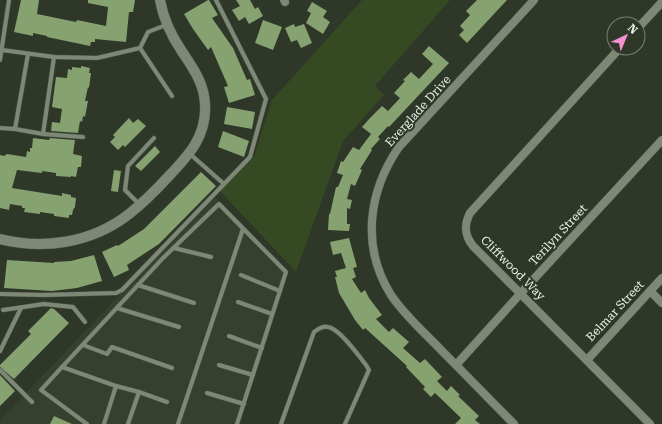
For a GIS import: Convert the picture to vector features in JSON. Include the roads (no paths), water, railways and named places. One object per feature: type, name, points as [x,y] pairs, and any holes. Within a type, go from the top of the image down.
[{"type":"street","points":[[0,239],[35,244],[53,244],[73,241],[105,229],[124,218],[140,205],[190,153],[201,133],[204,124],[204,92],[200,79],[194,68],[181,50],[167,25],[160,0]]},
{"type":"street","name":"Everglade Drive","points":[[514,424],[400,307],[383,279],[374,252],[372,218],[374,203],[383,174],[399,147],[534,0]]},
{"type":"street","points":[[646,19],[662,2]]},
{"type":"street","name":"Cliffwood Way","points":[[613,56],[470,213],[466,220],[465,228],[469,241],[650,424]]},
{"type":"street","name":"Terilyn Street","points":[[456,365],[662,140]]},
{"type":"street","name":"Belmar Street","points":[[586,360],[662,278]]},
{"type":"street","points":[[650,291],[662,303]]},
{"type":"lane","points":[[0,60],[9,0]]},
{"type":"lane","points":[[0,294],[44,295],[116,293],[122,290],[250,157],[266,100],[216,0]]},
{"type":"lane","points":[[140,48],[148,32],[167,25]]},
{"type":"lane","points":[[2,50],[54,57],[97,58],[140,48]]},
{"type":"lane","points":[[140,48],[172,96]]},
{"type":"lane","points":[[15,129],[28,54]]},
{"type":"lane","points":[[43,134],[54,57]]},
{"type":"lane","points":[[0,128],[43,134],[83,137]]},
{"type":"lane","points":[[140,205],[125,190],[128,166],[154,138]]},
{"type":"lane","points":[[190,153],[224,184]]},
{"type":"lane","points":[[87,424],[41,390],[138,285],[219,204],[286,272],[237,424]]},
{"type":"lane","points":[[178,424],[243,229]]},
{"type":"lane","points":[[174,248],[211,257]]},
{"type":"lane","points":[[242,275],[280,291]]},
{"type":"lane","points":[[138,285],[194,303]]},
{"type":"lane","points":[[238,302],[272,314]]},
{"type":"lane","points":[[3,310],[44,304],[73,307],[86,322]]},
{"type":"lane","points":[[0,351],[21,308]]},
{"type":"lane","points":[[117,308],[179,327]]},
{"type":"lane","points":[[281,424],[314,332],[320,327],[329,326],[336,330],[366,364],[369,370],[345,424]]},
{"type":"lane","points":[[229,336],[262,348]]},
{"type":"lane","points":[[83,345],[108,354],[112,347],[172,368]]},
{"type":"lane","points":[[218,365],[253,375]]},
{"type":"lane","points":[[62,368],[167,402]]},
{"type":"lane","points":[[0,370],[32,402]]},
{"type":"lane","points":[[104,424],[116,386]]},
{"type":"lane","points":[[128,424],[139,392]]},
{"type":"lane","points":[[207,393],[244,404]]}]
